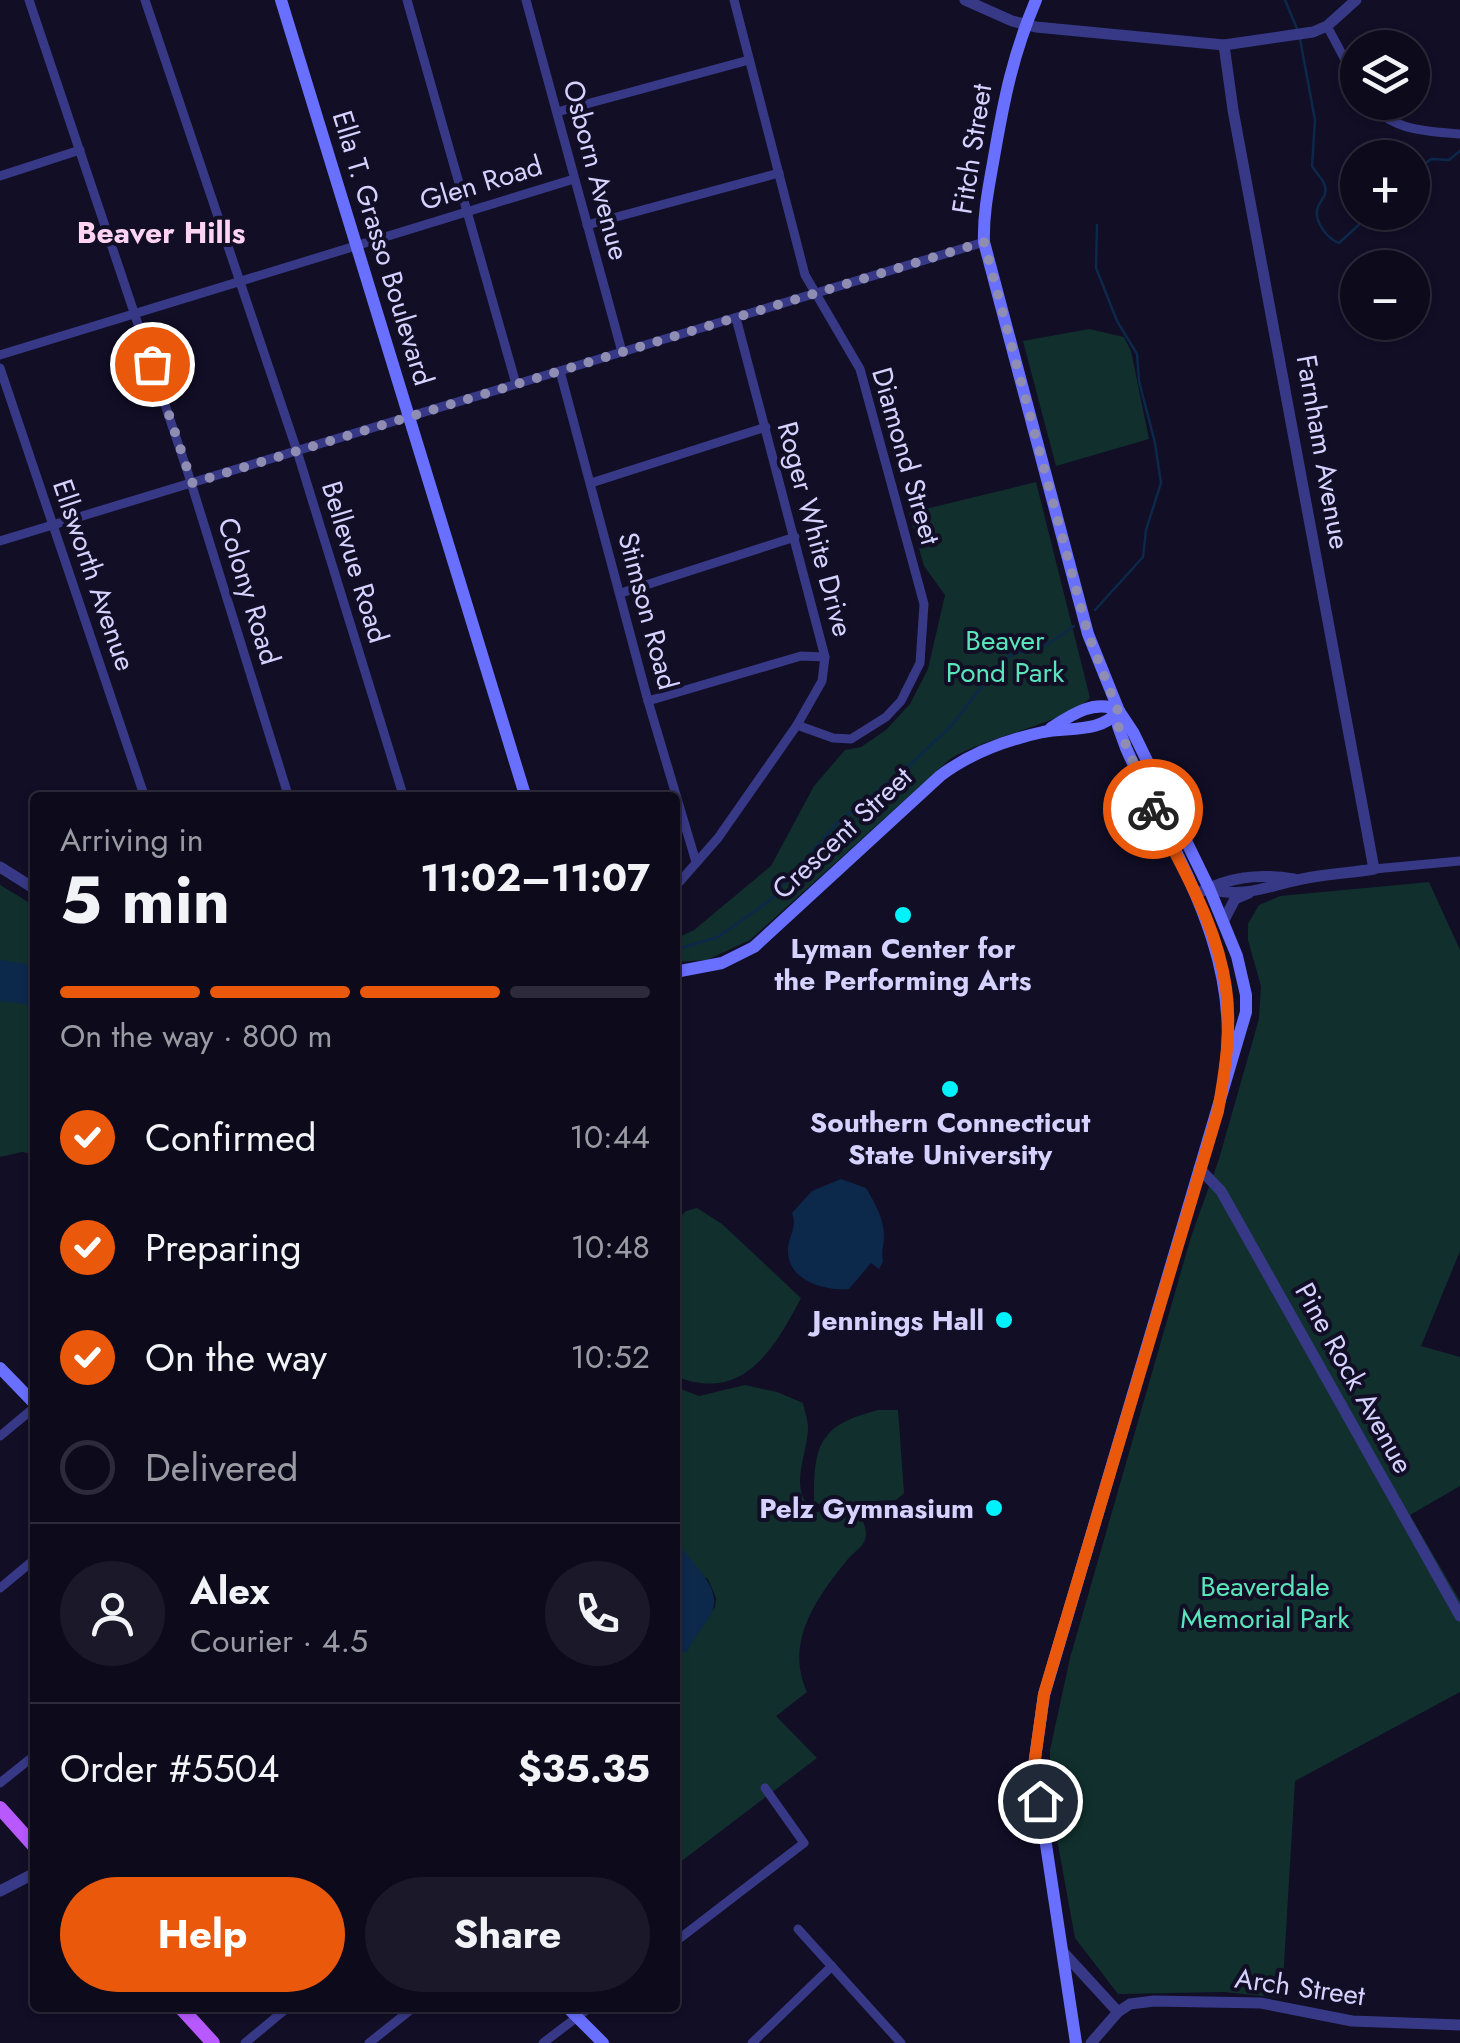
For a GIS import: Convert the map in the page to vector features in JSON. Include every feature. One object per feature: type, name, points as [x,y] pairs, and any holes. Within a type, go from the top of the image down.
[{"type":"main road","name":"Ella T. Grasso Boulevard","points":[[281,0],[524,792]]},
{"type":"main road","name":"Fitch Street","points":[[1036,0],[1015,48],[1002,107],[985,206],[984,242],[1080,607],[1118,711],[1118,726],[1202,891],[1223,922],[1244,978],[1246,1012],[1044,1694],[1034,1766],[1076,2043]]},
{"type":"main road","name":"Crescent Street","points":[[680,971],[722,964],[754,947],[955,765],[987,748],[1044,732],[1102,725],[1118,711]]},
{"type":"main road","name":"Fitch Street","points":[[1202,891],[1226,990],[1226,1058],[1218,1111]]},
{"type":"main road","points":[[0,1368],[30,1400]]},
{"type":"main road","points":[[0,1808],[30,1841]]},
{"type":"main road","points":[[185,2012],[213,2043]]},
{"type":"main road","points":[[580,2012],[604,2043]]},
{"type":"street","name":"Colony Road","points":[[29,0],[192,483],[287,792]]},
{"type":"street","name":"Bellevue Road","points":[[145,0],[297,451],[402,792]]},
{"type":"street","points":[[407,0],[516,384]]},
{"type":"street","name":"Osborn Avenue","points":[[526,0],[622,352]]},
{"type":"street","name":"Diamond Street","points":[[734,0],[805,275],[860,369],[924,604],[920,663],[906,692],[886,717],[851,738],[833,738],[797,725]]},
{"type":"street","points":[[965,0],[1025,24],[1224,44],[1309,33],[1327,26],[1356,0]]},
{"type":"street","points":[[1327,26],[1340,50]]},
{"type":"street","name":"Farnham Avenue","points":[[1224,44],[1374,869]]},
{"type":"street","points":[[557,112],[749,60]]},
{"type":"street","points":[[1388,120],[1404,128],[1460,134]]},
{"type":"street","points":[[0,176],[80,150]]},
{"type":"street","points":[[587,226],[779,173]]},
{"type":"street","name":"Glen Road","points":[[0,355],[574,179]]},
{"type":"street","points":[[0,541],[984,242]]},
{"type":"street","name":"Roger White Drive","points":[[680,880],[718,838],[797,725],[822,682],[825,656],[736,318]]},
{"type":"street","name":"Ellsworth Avenue","points":[[0,368],[142,792]]},
{"type":"street","name":"Stimson Road","points":[[560,371],[675,792]]},
{"type":"street","points":[[591,484],[766,427]]},
{"type":"street","points":[[621,593],[795,538]]},
{"type":"street","points":[[648,701],[801,656],[825,656]]},
{"type":"street","name":"Stimson Road","points":[[680,808],[696,862]]},
{"type":"street","points":[[1223,922],[1235,899],[1251,892],[1298,880],[1460,861]]},
{"type":"street","points":[[0,867],[30,886]]},
{"type":"street","points":[[1202,891],[1235,878],[1276,876],[1298,880]]},
{"type":"street","points":[[1202,891],[1251,892]]},
{"type":"street","name":"Pine Rock Avenue","points":[[1199,1168],[1221,1191],[1460,1616]]},
{"type":"street","points":[[0,1436],[30,1409]]},
{"type":"street","points":[[0,1588],[30,1563]]},
{"type":"street","points":[[0,1782],[30,1759]]},
{"type":"street","points":[[680,1938],[804,1843],[765,1788]]},
{"type":"street","points":[[0,1891],[30,1876]]},
{"type":"street","points":[[798,1929],[901,2043]]},
{"type":"street","points":[[1064,1952],[1118,2012],[1091,2043]]},
{"type":"street","points":[[752,2043],[832,1966]]},
{"type":"street","name":"Arch Street","points":[[1118,2012],[1130,2004],[1154,2001],[1227,2001],[1261,2003],[1352,2021],[1460,2024]]},
{"type":"street","points":[[245,2043],[283,2012]]},
{"type":"street","points":[[369,2043],[408,2012]]},
{"type":"street","points":[[542,2043],[576,2012]]},
{"type":"green space","points":[[1089,329],[1124,337],[1131,351],[1149,439],[1056,466],[1023,341]]},
{"type":"green space","name":"Beaver Pond Park","points":[[1036,482],[1090,698],[1063,715],[950,759],[750,940],[707,960],[680,962],[680,937],[694,930],[771,866],[814,786],[845,750],[861,747],[886,730],[910,704],[928,669],[945,595],[924,566],[909,513]]},
{"type":"green space","name":"Beaverdale Memorial Park","points":[[1429,882],[1460,950],[1460,1251],[1421,1346],[1460,1357],[1460,1486],[1410,1515],[1460,1601],[1460,1692],[1295,1781],[1282,1998],[1224,1992],[1118,1994],[1075,1938],[1050,1801],[1050,1750],[1070,1658],[1191,1237],[1219,1159],[1259,1019],[1261,986],[1248,940],[1248,924],[1259,905],[1280,896]]},
{"type":"green space","points":[[0,885],[30,903],[30,1153],[0,1157]]},
{"type":"green space","points":[[697,1208],[722,1224],[801,1298],[779,1336],[753,1367],[720,1383],[680,1377],[680,1217]]},
{"type":"green space","points":[[745,1385],[803,1403],[808,1427],[800,1483],[806,1503],[815,1512],[833,1510],[862,1519],[866,1536],[825,1589],[807,1621],[799,1655],[807,1692],[776,1716],[817,1758],[680,1862],[680,1650],[687,1651],[715,1607],[716,1598],[708,1579],[699,1574],[680,1548],[680,1389],[699,1396]]},
{"type":"green space","points":[[878,1410],[898,1410],[904,1493],[896,1500],[814,1504],[815,1467],[824,1440],[843,1423]]},
{"type":"water","points":[[0,960],[30,964],[30,1011],[26,1004],[0,1001]]},
{"type":"water","points":[[841,1179],[866,1188],[884,1230],[879,1269],[871,1263],[849,1289],[829,1288],[801,1277],[788,1252],[794,1224],[792,1213],[812,1191]]},
{"type":"water","points":[[680,1547],[708,1583],[714,1601],[710,1615],[687,1652],[680,1651]]},
{"type":"waterway","points":[[1285,0],[1298,31]]},
{"type":"waterway","points":[[1300,39],[1315,120],[1312,166],[1326,190],[1317,210],[1318,220],[1339,243],[1353,230]]},
{"type":"waterway","points":[[1430,160],[1449,160],[1460,151]]},
{"type":"waterway","points":[[1095,610],[1143,557],[1146,530],[1161,483],[1137,354],[1117,321],[1096,268],[1097,225]]},
{"type":"waterway","points":[[680,948],[718,937],[769,901],[837,823],[911,764],[951,726],[1002,661],[1048,644],[1074,626]]},
{"type":"way so far","points":[[152,364],[192,483],[984,242],[1088,634],[1118,711],[1118,726],[1126,748],[1153,809]]},
{"type":"place","name":"Lyman Center for the Performing Arts","points":[[903,915]]},
{"type":"place","name":"Southern Connecticut State University","points":[[950,1089]]},
{"type":"place","name":"Jennings Hall","points":[[1004,1320]]},
{"type":"place","name":"Pelz Gymnasium","points":[[994,1508]]},
{"type":"district","name":"Beaver Hills","points":[[161,232]]},
{"type":"route","points":[[1040,1801],[1034,1766],[1044,1694],[1218,1111],[1226,1058],[1226,990],[1215,941],[1153,809]]}]
